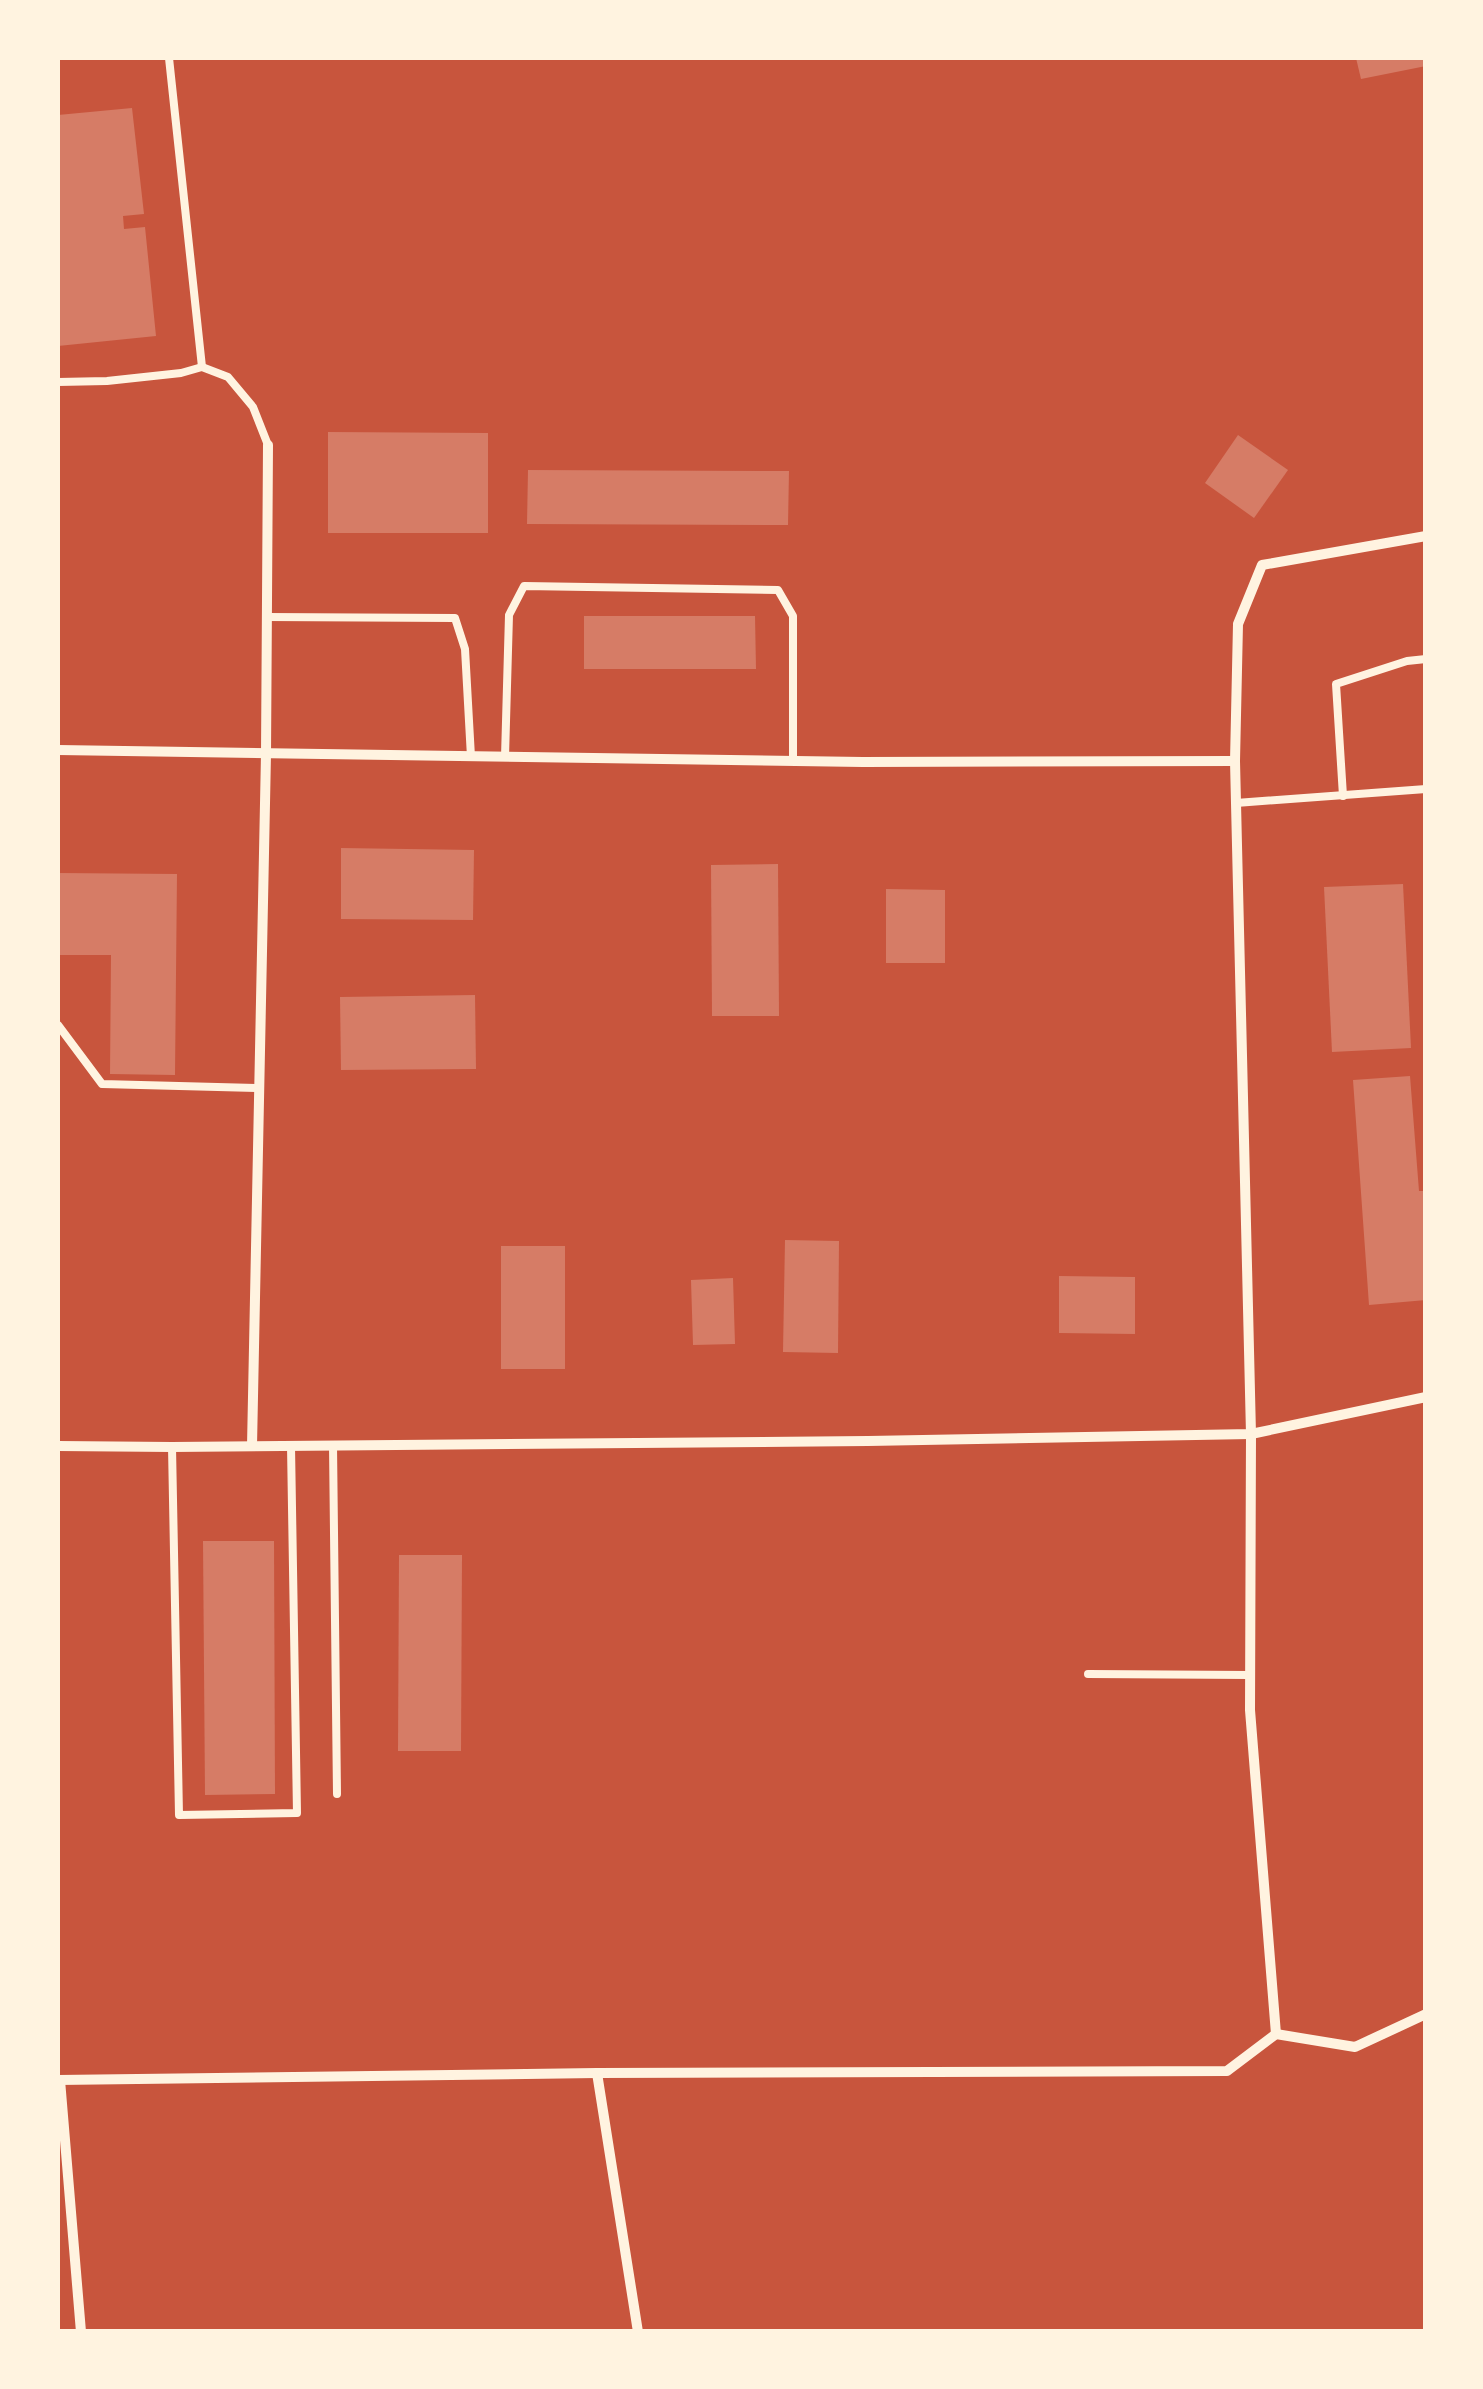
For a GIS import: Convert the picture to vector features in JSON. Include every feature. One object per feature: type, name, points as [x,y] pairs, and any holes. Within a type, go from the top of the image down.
[{"type":"street","points":[[252,1446],[268,445]]},
{"type":"street","points":[[1276,2034],[1250,1710],[1251,1434],[1234,760],[1238,624],[1262,565],[1426,536]]},
{"type":"street","points":[[58,750],[793,762],[1234,760]]},
{"type":"street","points":[[58,1446],[1251,1434],[1426,1397]]},
{"type":"street","points":[[81,2332],[59,2080],[597,2073],[1227,2072],[1276,2034],[1355,2047],[1426,2014]]},
{"type":"street","points":[[597,2073],[638,2332]]},
{"type":"lane","points":[[169,58],[202,367]]},
{"type":"lane","points":[[58,382],[126,379],[202,367],[228,377],[252,408],[268,445]]},
{"type":"lane","points":[[505,758],[509,615],[524,586],[778,590],[793,616],[793,762]]},
{"type":"lane","points":[[266,617],[455,618],[465,649],[471,757]]},
{"type":"lane","points":[[1343,796],[1336,684],[1407,661],[1426,659]]},
{"type":"lane","points":[[1236,804],[1426,789]]},
{"type":"lane","points":[[58,1025],[102,1084],[258,1088]]},
{"type":"lane","points":[[333,1445],[337,1794]]},
{"type":"lane","points":[[172,1447],[179,1815],[297,1813],[290,1446]]},
{"type":"lane","points":[[1088,1674],[1250,1675]]},
{"type":"building","points":[[1356,58],[1426,58],[1426,66],[1361,79]]},
{"type":"building","points":[[132,108],[144,214],[123,216],[124,229],[145,227],[156,336],[58,346],[58,115]]},
{"type":"building","points":[[328,432],[488,433],[488,533],[328,533]]},
{"type":"building","points":[[1238,435],[1288,470],[1254,518],[1205,483]]},
{"type":"building","points":[[528,470],[789,471],[788,525],[527,524]]},
{"type":"building","points":[[584,616],[755,616],[756,669],[584,669]]},
{"type":"building","points":[[341,848],[474,850],[473,920],[341,919]]},
{"type":"building","points":[[778,864],[779,1016],[712,1016],[711,865]]},
{"type":"building","points":[[58,873],[177,874],[175,1075],[110,1074],[111,955],[58,955]]},
{"type":"building","points":[[1403,884],[1411,1048],[1332,1052],[1324,887]]},
{"type":"building","points":[[886,889],[945,890],[945,963],[886,963]]},
{"type":"building","points":[[475,995],[476,1069],[341,1070],[340,997]]},
{"type":"building","points":[[1410,1076],[1419,1191],[1426,1191],[1426,1300],[1369,1305],[1353,1080]]},
{"type":"building","points":[[785,1240],[839,1241],[838,1353],[783,1352]]},
{"type":"building","points":[[501,1246],[565,1246],[565,1369],[501,1369]]},
{"type":"building","points":[[1059,1276],[1135,1277],[1135,1334],[1059,1333]]},
{"type":"building","points":[[733,1278],[735,1344],[693,1345],[691,1280]]},
{"type":"building","points":[[203,1541],[274,1541],[275,1794],[205,1795]]},
{"type":"building","points":[[399,1555],[462,1555],[461,1751],[398,1751]]}]
